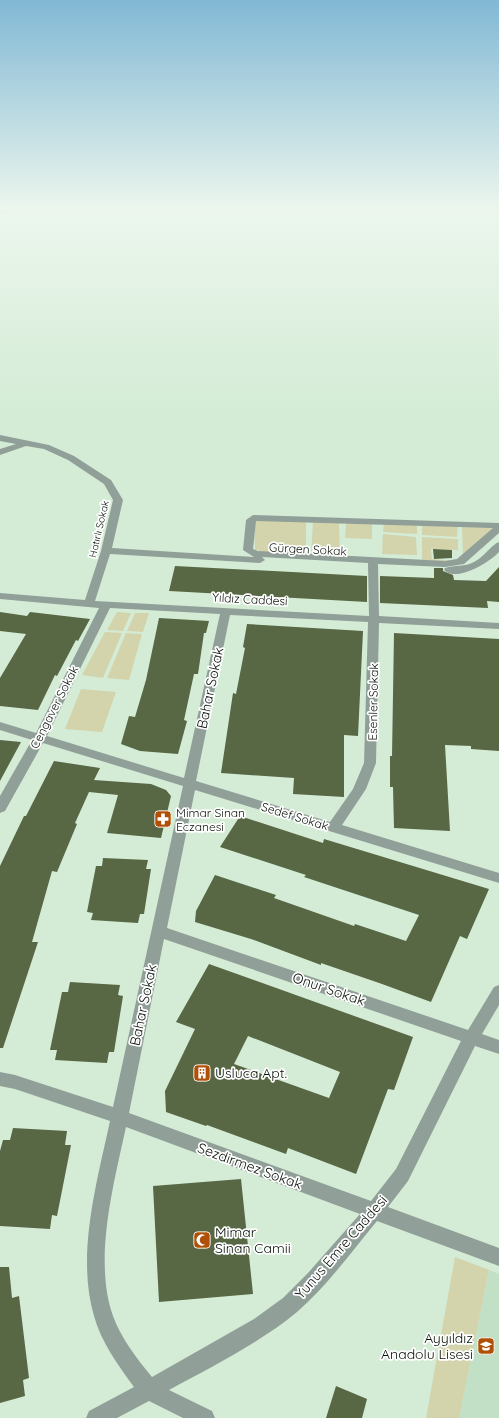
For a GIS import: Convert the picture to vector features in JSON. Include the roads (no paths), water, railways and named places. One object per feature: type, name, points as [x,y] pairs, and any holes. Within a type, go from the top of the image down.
[{"type":"street","name":"Hatırlı Sokak","points":[[0,438],[24,444],[46,447],[71,458],[108,482],[118,500],[106,551],[89,603]]},
{"type":"street","points":[[0,452],[24,444]]},
{"type":"street","points":[[253,518],[269,518],[492,525],[498,527],[495,533],[457,563],[373,563],[253,554],[248,550],[251,520],[253,518]]},
{"type":"street","name":"Gürgen Sokak","points":[[106,551],[373,563],[442,569],[466,569],[480,564],[491,556],[499,545]]},
{"type":"street","name":"Esenler Sokak","points":[[333,828],[363,786],[368,774],[370,763],[374,619],[373,563]]},
{"type":"street","name":"Yıldız Caddesi","points":[[0,596],[106,605],[226,610],[499,626]]},
{"type":"street","name":"Cengaver Sokak","points":[[0,808],[40,737],[106,605]]},
{"type":"street","name":"Bahar Sokak","points":[[150,1389],[123,1356],[109,1334],[101,1310],[95,1274],[99,1231],[120,1118],[158,931],[226,610]]},
{"type":"street","name":"Sedef Sokak","points":[[0,726],[499,878]]},
{"type":"street","name":"Onur Sokak","points":[[158,931],[499,1048]]},
{"type":"street","name":"Yunus Emre Caddesi","points":[[96,1418],[261,1326],[290,1305],[315,1280],[373,1212],[402,1175],[417,1148],[471,1038],[499,991]]},
{"type":"street","name":"Sezdirmez Sokak","points":[[0,1079],[15,1082],[87,1105],[373,1212],[499,1257]]},
{"type":"street","points":[[150,1389],[205,1418]]},
{"type":"place","name":"Mimar Sinan Eczanesi","points":[[163,819]]},
{"type":"place","name":"Usluca Apt.","points":[[202,1073]]},
{"type":"place","name":"Mimar Sinan Camii","points":[[202,1240]]},
{"type":"place","name":"Ayyıldız Anadolu Lisesi","points":[[486,1346]]}]
